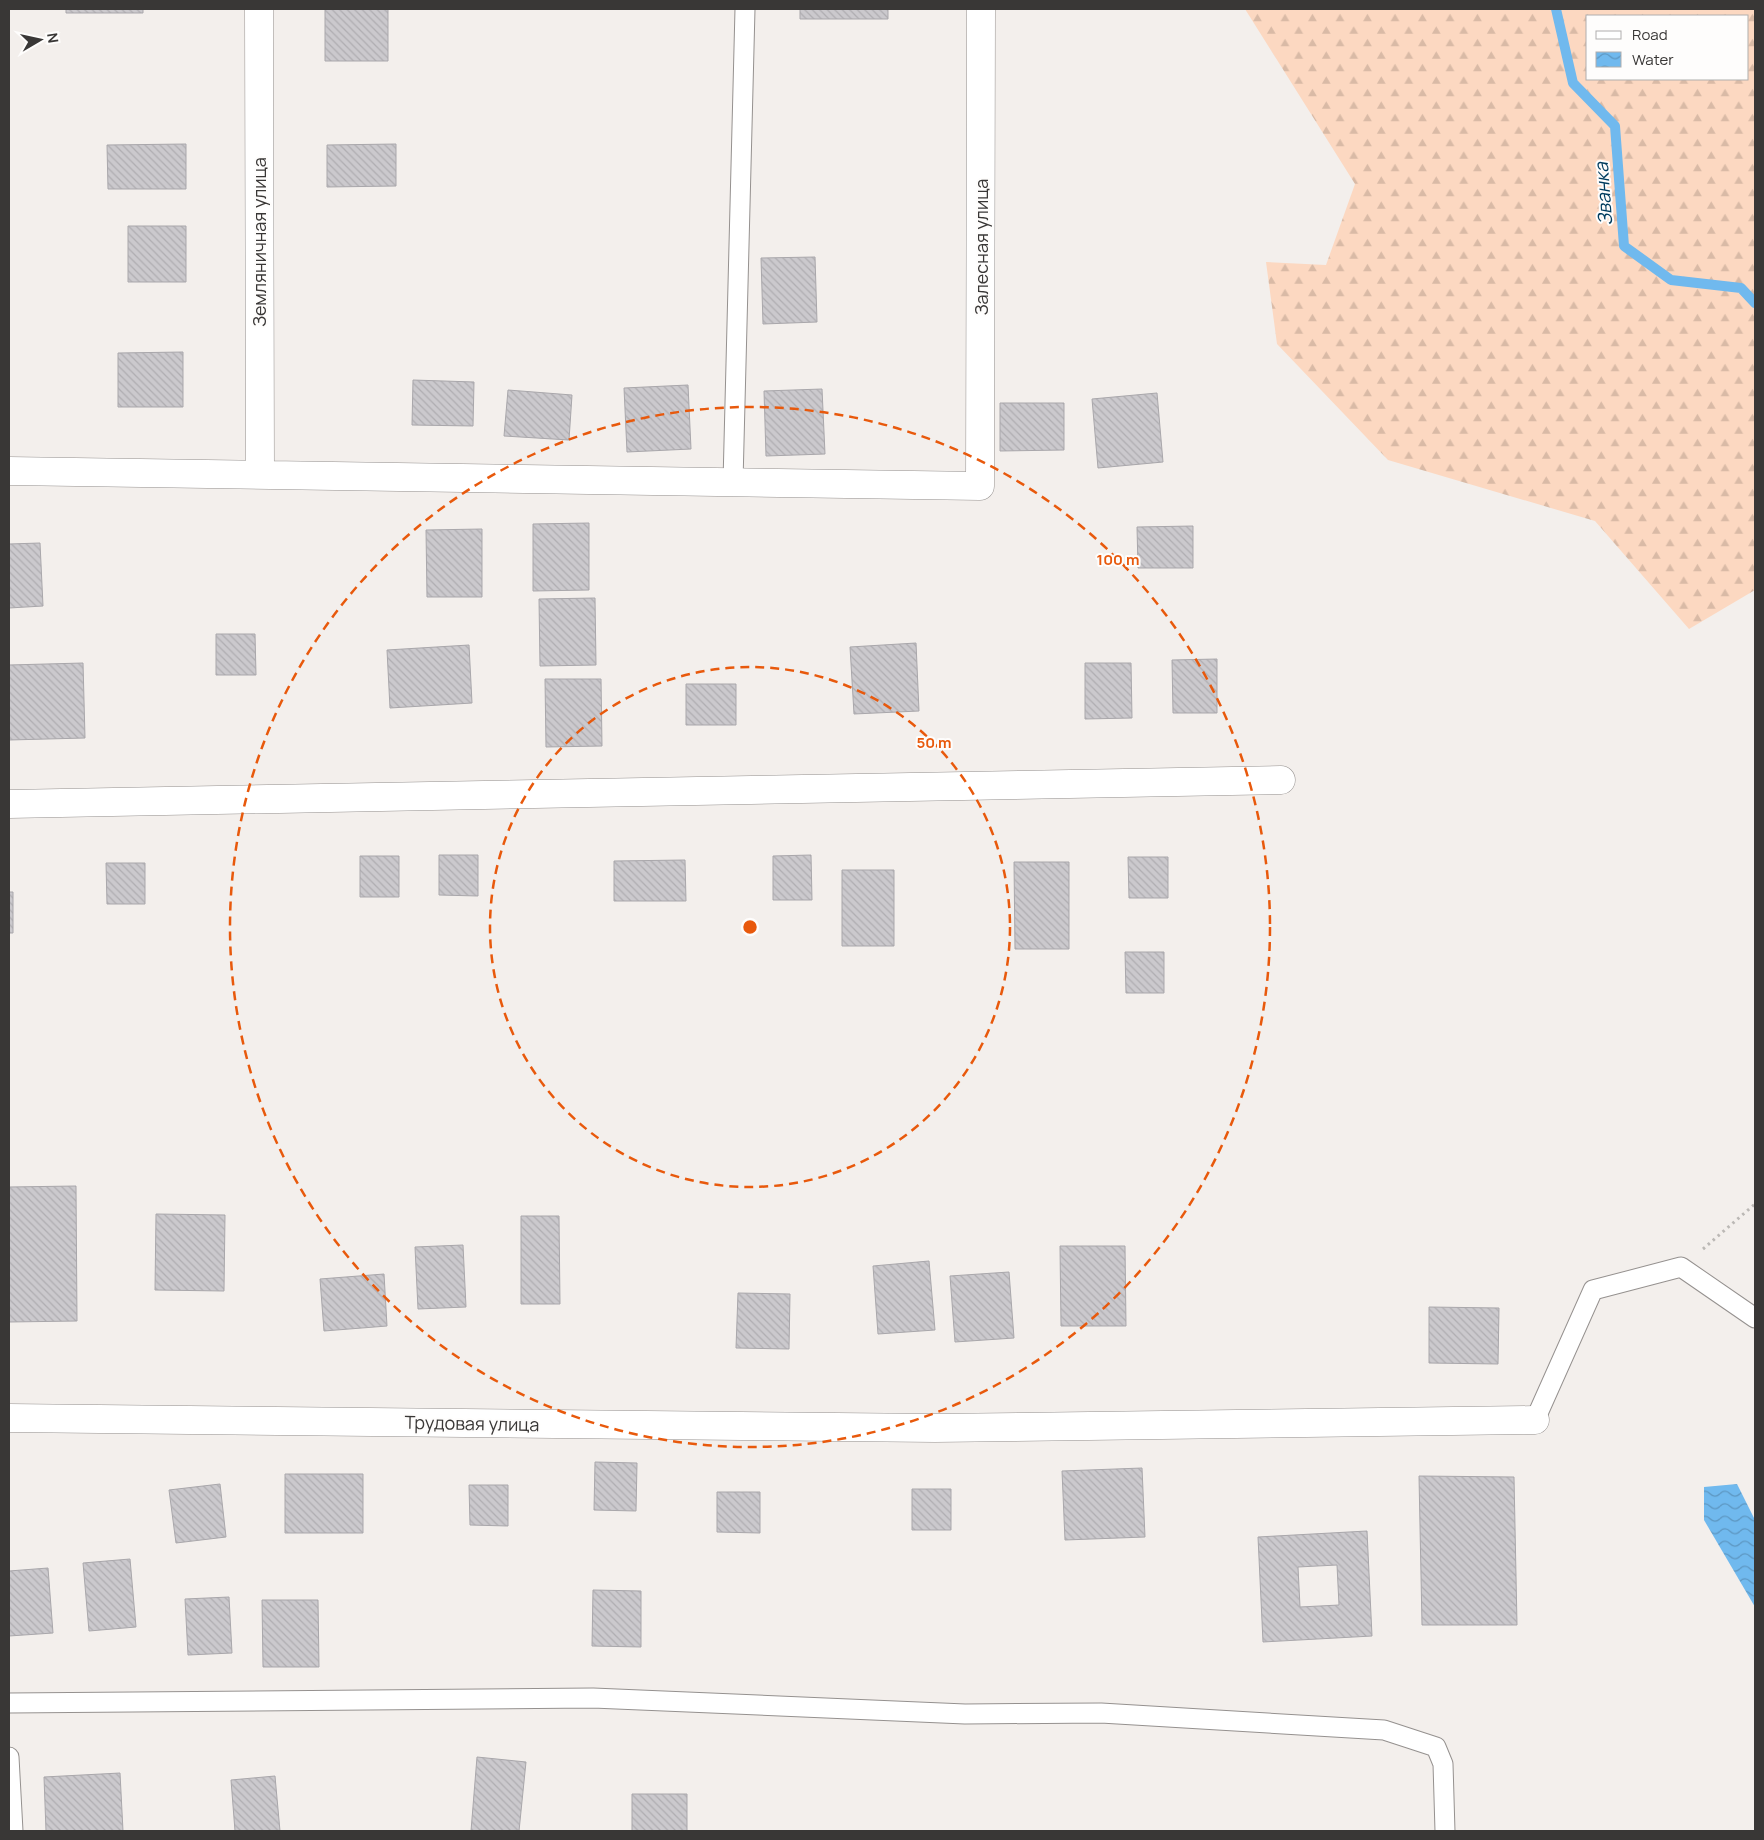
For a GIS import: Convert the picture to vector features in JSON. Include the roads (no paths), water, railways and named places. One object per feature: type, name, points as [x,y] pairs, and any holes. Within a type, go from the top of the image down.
[{"type":"street","name":"Земляничная улица","points":[[259,9],[260,475]]},
{"type":"street","name":"Залесная улица","points":[[733,482],[980,486],[982,9]]},
{"type":"street","points":[[9,471],[733,482]]},
{"type":"street","points":[[9,804],[1281,780]]},
{"type":"street","name":"Трудовая улица","points":[[9,1418],[935,1428],[1535,1420]]},
{"type":"lane","points":[[733,482],[745,9]]},
{"type":"lane","points":[[1535,1420],[1593,1290],[1681,1267],[1755,1318]]},
{"type":"lane","points":[[9,1703],[593,1698],[965,1714],[1101,1713],[1384,1730],[1436,1747],[1442,1764],[1445,1831]]},
{"type":"lane","points":[[9,1758],[13,1831]]},
{"type":"water","points":[[1737,1484],[1755,1520],[1755,1607],[1704,1520],[1704,1487]]},
{"type":"waterway","name":"Званка","points":[[1556,9],[1573,83],[1615,126],[1624,246],[1671,280],[1741,288],[1755,303]]}]
